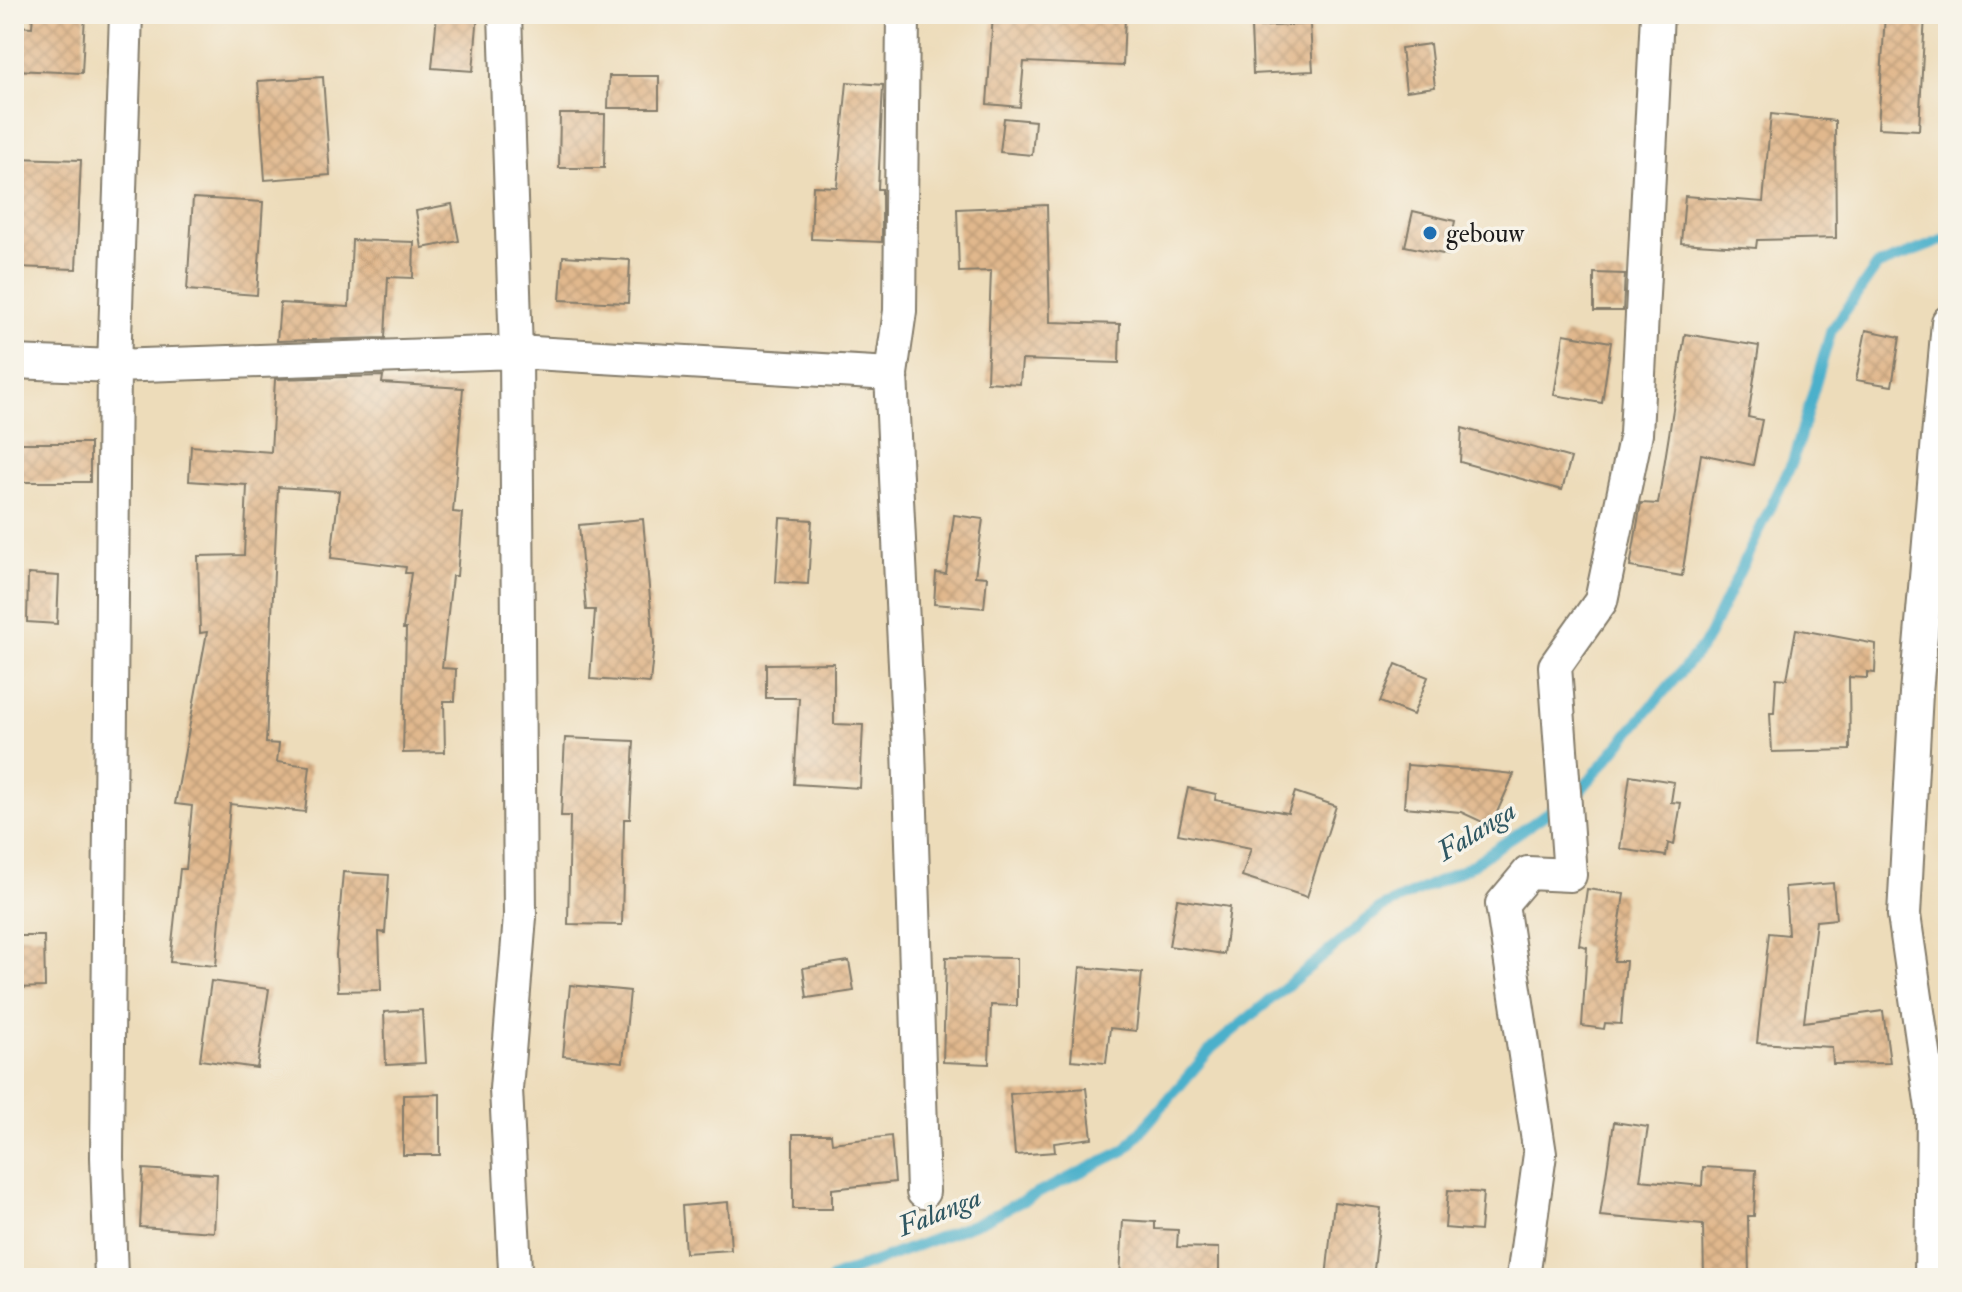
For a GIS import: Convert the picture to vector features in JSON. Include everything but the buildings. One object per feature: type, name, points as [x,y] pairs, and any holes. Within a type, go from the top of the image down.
[{"type":"street","points":[[111,1278],[107,1141],[114,366],[126,14]]},
{"type":"street","points":[[505,14],[516,352],[520,917],[506,1089],[515,1270]]},
{"type":"street","points":[[903,14],[900,311],[891,374],[908,732],[923,1192]]},
{"type":"street","points":[[1523,1278],[1540,1154],[1502,904],[1528,873],[1570,875],[1570,827],[1555,666],[1601,601],[1636,434],[1657,14]]},
{"type":"street","points":[[1931,1278],[1933,1115],[1904,915],[1916,693],[1948,322]]},
{"type":"street","points":[[14,362],[114,366],[516,352],[891,374]]},
{"type":"waterway","name":"Falanga","points":[[832,1278],[982,1221],[1125,1150],[1212,1048],[1381,908],[1469,867],[1581,790],[1705,643],[1793,461],[1831,331],[1877,266],[1948,238]]},
{"type":"place","name":"gebouw","points":[[1430,233]]}]
